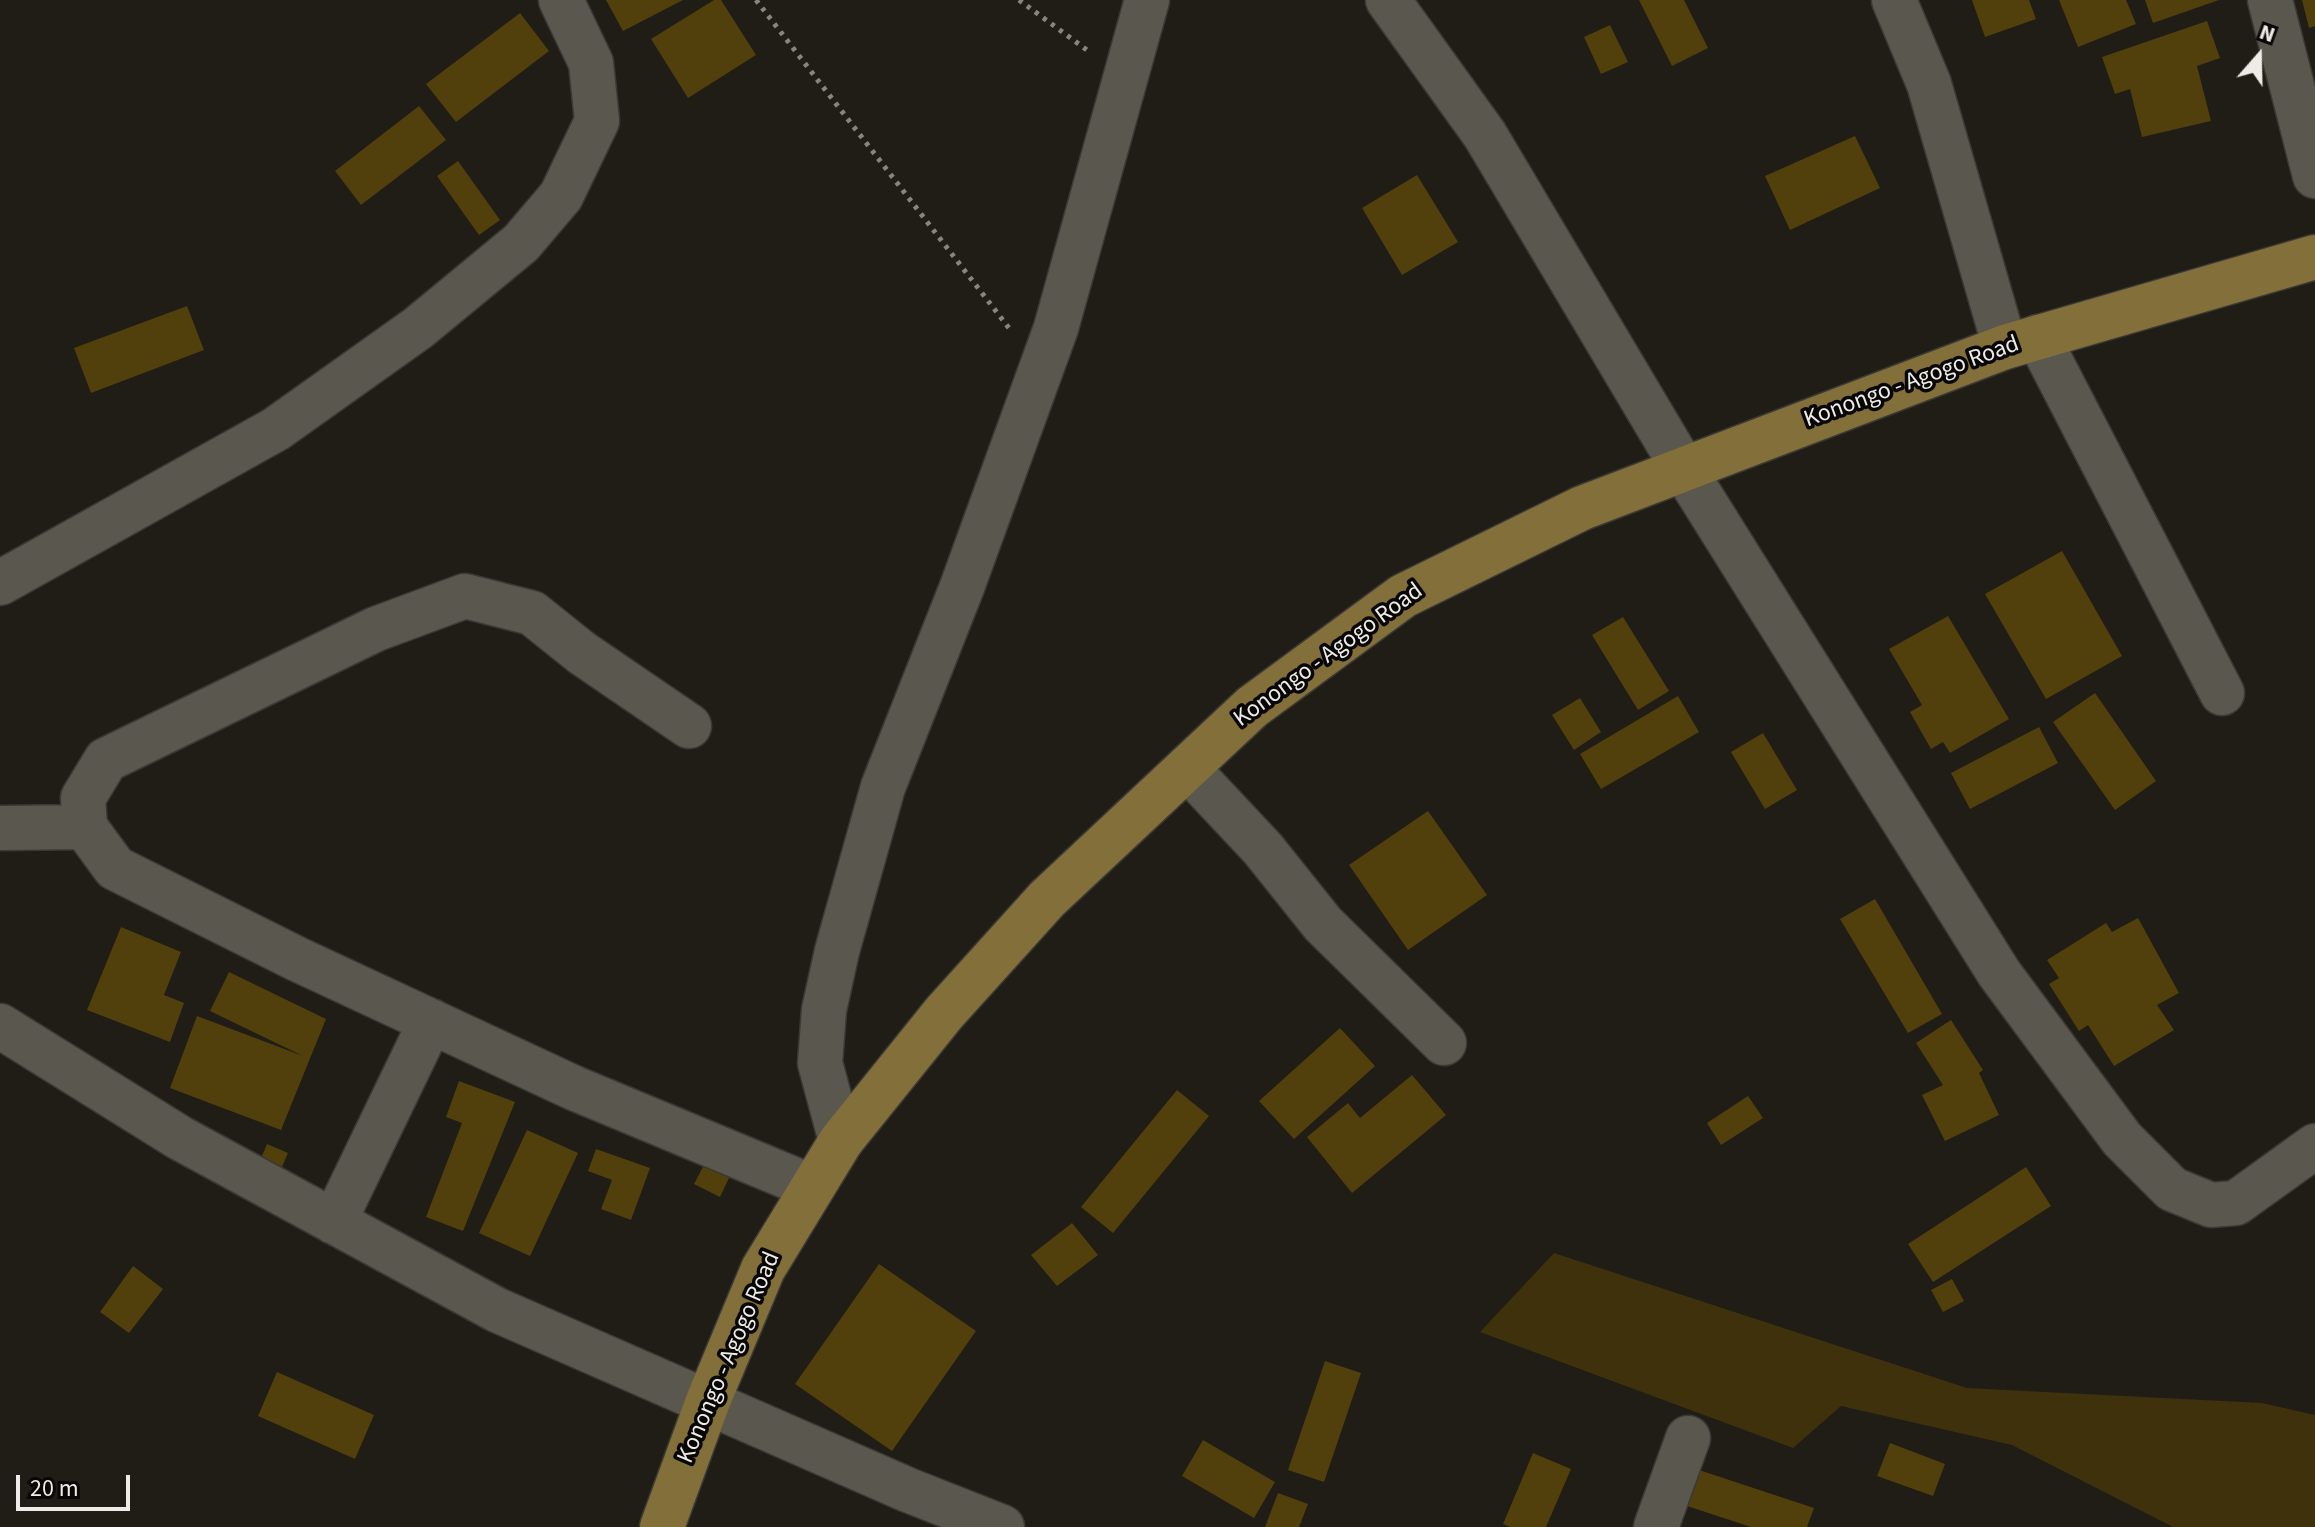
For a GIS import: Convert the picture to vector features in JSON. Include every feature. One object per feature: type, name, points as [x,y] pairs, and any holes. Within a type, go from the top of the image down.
[{"type":"main road","name":"Konongo - Agogo Road","points":[[662,1527],[708,1401],[763,1269],[841,1141],[944,1013],[1047,899],[1252,707],[1403,596],[1582,508],[2021,342],[2315,257]]},
{"type":"street","points":[[0,583],[276,429],[418,328],[521,243],[561,196],[597,121],[591,63],[561,0]]},
{"type":"street","points":[[841,1141],[820,1063],[824,1010],[837,951],[883,787],[1040,370],[1127,80],[1147,0]]},
{"type":"street","points":[[1388,0],[1485,135],[1683,468],[1999,973],[2122,1139],[2172,1189],[2211,1205],[2236,1203],[2315,1146]]},
{"type":"street","points":[[1894,0],[1929,84],[2021,342],[2222,693]]},
{"type":"street","points":[[2270,0],[2315,176]]},
{"type":"street","points":[[689,726],[582,653],[532,613],[465,596],[376,629],[106,760],[83,798],[85,827],[115,868],[574,1088],[812,1187]]},
{"type":"street","points":[[1187,768],[1263,849],[1323,924],[1444,1043]]},
{"type":"street","points":[[0,828],[85,827]]},
{"type":"street","points":[[334,1222],[431,1021]]},
{"type":"street","points":[[0,1026],[180,1138],[497,1310],[908,1490],[1002,1527]]},
{"type":"street","points":[[1656,1527],[1688,1438]]},
{"type":"path","points":[[756,0],[926,217],[1040,370]]},
{"type":"path","points":[[1019,0],[1127,80]]},
{"type":"shaded area","points":[[1554,1253],[1967,1388],[2262,1403],[2315,1415],[2315,1527],[2173,1527],[2012,1445],[1841,1406],[1793,1448],[1480,1332]]},
{"type":"building","points":[[606,0],[683,0],[623,31]]},
{"type":"building","points":[[714,0],[721,0],[756,55],[688,98],[651,39]]},
{"type":"building","points":[[1639,0],[1684,0],[1708,48],[1672,66]]},
{"type":"building","points":[[1972,0],[2029,0],[2036,19],[1985,37]]},
{"type":"building","points":[[2059,0],[2126,0],[2136,24],[2078,47]]},
{"type":"building","points":[[2145,0],[2219,0],[2153,23]]},
{"type":"building","points":[[2302,0],[2315,0],[2315,26],[2309,28]]},
{"type":"building","points":[[520,13],[549,51],[456,122],[426,84]]},
{"type":"building","points":[[2207,21],[2220,58],[2197,66],[2211,121],[2142,137],[2130,89],[2115,94],[2102,57]]},
{"type":"building","points":[[1610,25],[1628,62],[1601,74],[1584,37]]},
{"type":"building","points":[[419,106],[446,140],[361,205],[335,171]]},
{"type":"building","points":[[1855,136],[1880,188],[1790,230],[1765,176]]},
{"type":"building","points":[[458,161],[500,220],[479,235],[437,176]]},
{"type":"building","points":[[1417,175],[1458,242],[1402,275],[1362,208]]},
{"type":"building","points":[[187,306],[204,350],[91,393],[74,348]]},
{"type":"building","points":[[2062,551],[2122,656],[2046,699],[1985,594]]},
{"type":"building","points":[[1948,616],[2009,719],[1950,753],[1943,742],[1931,749],[1910,712],[1922,705],[1889,649]]},
{"type":"building","points":[[1623,617],[1669,691],[1638,710],[1592,635]]},
{"type":"building","points":[[2095,693],[2156,781],[2115,810],[2053,722]]},
{"type":"building","points":[[1678,696],[1699,732],[1601,789],[1580,754]]},
{"type":"building","points":[[1580,698],[1601,732],[1574,750],[1552,715]]},
{"type":"building","points":[[2039,727],[2058,763],[1970,809],[1951,773]]},
{"type":"building","points":[[1763,733],[1797,790],[1765,809],[1731,752]]},
{"type":"building","points":[[1428,811],[1487,895],[1408,950],[1349,865]]},
{"type":"building","points":[[1875,899],[1942,1014],[1908,1033],[1840,919]]},
{"type":"building","points":[[2138,918],[2179,993],[2157,1005],[2174,1030],[2114,1066],[2088,1025],[2079,1031],[2049,984],[2059,978],[2047,960],[2106,923],[2112,932]]},
{"type":"building","points":[[121,927],[181,952],[164,995],[184,1003],[170,1042],[87,1010]]},
{"type":"building","points":[[229,972],[326,1019],[281,1130],[170,1088],[197,1016],[303,1056],[210,1011]]},
{"type":"building","points":[[1951,1020],[1983,1070],[1979,1073],[1999,1115],[1945,1141],[1922,1095],[1943,1085],[1916,1043]]},
{"type":"building","points":[[1340,1028],[1375,1066],[1294,1139],[1259,1101]]},
{"type":"building","points":[[1412,1075],[1446,1115],[1352,1193],[1307,1137],[1348,1103],[1360,1118]]},
{"type":"building","points":[[459,1081],[515,1102],[463,1231],[426,1217],[462,1123],[446,1117]]},
{"type":"building","points":[[1177,1090],[1209,1116],[1113,1233],[1081,1207]]},
{"type":"building","points":[[1748,1096],[1763,1118],[1721,1145],[1707,1123]]},
{"type":"building","points":[[527,1130],[578,1153],[530,1256],[479,1233]]},
{"type":"building","points":[[267,1144],[288,1153],[276,1181],[255,1173]]},
{"type":"building","points":[[596,1149],[650,1168],[631,1220],[601,1209],[612,1180],[588,1171]]},
{"type":"building","points":[[705,1163],[730,1176],[720,1197],[694,1184]]},
{"type":"building","points":[[2026,1167],[2051,1206],[1933,1282],[1908,1244]]},
{"type":"building","points":[[1072,1223],[1098,1255],[1057,1286],[1031,1255]]},
{"type":"building","points":[[879,1264],[976,1331],[892,1451],[795,1384]]},
{"type":"building","points":[[133,1266],[163,1289],[129,1333],[100,1312]]},
{"type":"building","points":[[1952,1279],[1964,1301],[1943,1312],[1931,1290]]},
{"type":"building","points":[[1325,1361],[1361,1373],[1324,1482],[1288,1470]]},
{"type":"building","points":[[277,1372],[374,1415],[355,1459],[258,1416]]},
{"type":"building","points":[[1203,1440],[1275,1482],[1254,1518],[1182,1476]]},
{"type":"building","points":[[1890,1443],[1945,1464],[1933,1496],[1877,1476]]},
{"type":"building","points":[[1533,1453],[1571,1469],[1546,1527],[1510,1527],[1503,1524]]},
{"type":"building","points":[[1699,1470],[1814,1508],[1807,1527],[1751,1527],[1687,1506]]},
{"type":"building","points":[[1278,1493],[1308,1504],[1299,1527],[1265,1527]]}]
